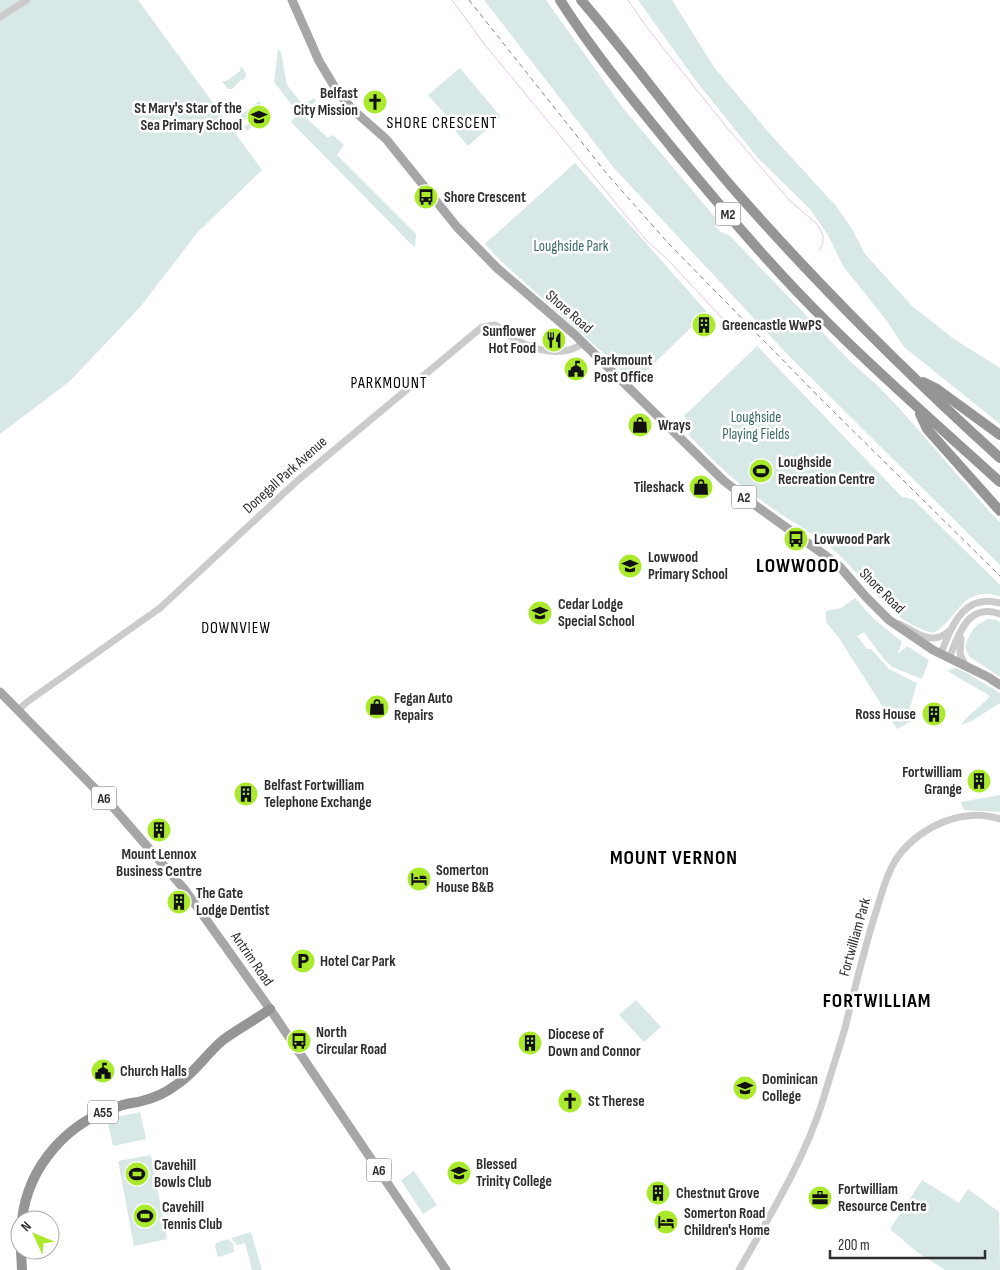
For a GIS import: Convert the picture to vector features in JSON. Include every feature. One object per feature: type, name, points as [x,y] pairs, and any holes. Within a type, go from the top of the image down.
[{"type":"highway","name":"M2","points":[[560,0],[624,89],[761,252],[827,322],[917,409],[1000,482]]},
{"type":"highway","points":[[581,0],[595,16]]},
{"type":"highway","name":"M2","points":[[588,0],[595,16],[730,184],[774,235],[843,308],[915,379],[1000,458]]},
{"type":"highway","points":[[915,379],[937,389],[1000,435]]},
{"type":"highway","points":[[917,409],[927,428],[1000,511]]},
{"type":"highway","name":"A55","points":[[24,1210],[26,1196],[36,1172],[44,1159],[68,1134],[101,1112],[120,1105],[142,1101],[161,1094],[176,1085],[189,1075],[222,1041],[270,1009]]},
{"type":"main road","name":"Shore Road","points":[[292,0],[326,73],[343,99],[386,139],[473,245],[584,343],[724,481],[840,567],[889,620],[917,640],[1000,685]]},
{"type":"main road","name":"Antrim Road","points":[[0,692],[113,807],[163,863],[215,929],[446,1270]]},
{"type":"street","points":[[0,17],[27,0]]},
{"type":"street","name":"Donegall Park Avenue","points":[[18,710],[26,702],[160,608],[297,481],[482,327],[495,325],[523,343],[547,351],[570,351],[584,343]]},
{"type":"street","points":[[945,655],[951,629],[957,618],[969,606],[986,601],[1000,603]]},
{"type":"street","points":[[945,655],[966,621],[976,614],[984,612],[1000,614]]},
{"type":"street","points":[[889,620],[928,638],[940,638],[951,629]]},
{"type":"street","points":[[959,635],[961,639],[960,654],[966,666]]},
{"type":"street","name":"Fortwilliam Park","points":[[739,1270],[790,1180],[814,1126],[844,1030],[870,932],[893,865],[899,855],[916,837],[946,821],[961,816],[989,815],[1000,819]]},
{"type":"green space","points":[[0,0],[138,0],[262,170],[197,233],[141,306],[70,381],[0,434]]},
{"type":"green space","points":[[484,0],[546,0],[623,108],[718,221],[715,227],[729,235],[851,362],[877,385],[1000,522],[1000,565],[788,355],[614,168]]},
{"type":"green space","points":[[638,0],[672,0],[714,67],[770,134],[836,206],[852,229],[865,254],[912,306],[954,339],[1000,368],[1000,424],[904,347],[887,321],[843,266],[828,235],[809,208],[758,158],[696,81]]},
{"type":"green space","points":[[278,48],[281,53],[287,85],[303,105],[314,98],[316,101],[302,114],[328,138],[333,135],[344,145],[337,155],[416,234],[415,248],[291,122],[298,113],[274,82]]},
{"type":"green space","points":[[241,66],[246,73],[245,79],[241,80],[232,89],[228,89],[222,81],[226,81],[240,71]]},
{"type":"green space","points":[[460,68],[501,117],[468,146],[455,131],[458,129],[428,95]]},
{"type":"green space","points":[[259,101],[263,106],[257,110],[261,115],[266,111],[269,114],[247,131],[244,127],[249,123],[246,119],[240,124],[236,119]]},
{"type":"green space","name":"Loughside Park","points":[[575,163],[707,312],[634,383],[485,244]]},
{"type":"green space","name":"Loughside Playing Fields","points":[[757,346],[902,497],[914,500],[1000,585],[1000,596],[986,594],[976,595],[968,599],[942,627],[933,633],[918,628],[892,611],[829,546],[744,487],[697,444],[688,434],[694,428],[684,416]]},
{"type":"green space","points":[[855,598],[873,618],[902,642],[898,653],[907,646],[929,660],[922,679],[892,667],[864,632],[857,636],[867,649],[871,649],[889,669],[917,683],[910,708],[912,721],[897,729],[839,638],[826,622],[826,611],[841,608]]},
{"type":"green space","points":[[988,619],[997,620],[1000,623],[1000,677],[969,656],[965,647],[973,630]]},
{"type":"green space","points":[[955,668],[1000,693],[1000,703],[970,722],[961,725],[990,696],[947,671]]},
{"type":"green space","points":[[1000,795],[1000,812],[964,810],[961,802]]},
{"type":"green space","points":[[636,1000],[661,1027],[644,1042],[619,1015]]},
{"type":"green space","points":[[140,1112],[146,1139],[113,1146],[107,1119]]},
{"type":"green space","name":"Cavehill Tennis Club","points":[[151,1155],[167,1239],[134,1246],[118,1161]]},
{"type":"green space","points":[[414,1171],[437,1205],[423,1214],[401,1180]]},
{"type":"green space","points":[[922,1180],[959,1203],[968,1189],[999,1212],[1000,1270],[945,1270],[917,1252],[890,1229]]},
{"type":"green space","points":[[251,1232],[262,1270],[252,1270],[245,1243],[237,1245],[231,1238]]},
{"type":"green space","points":[[228,1239],[233,1244],[234,1252],[218,1257],[215,1247],[216,1243]]},
{"type":"waterway","points":[[452,0],[485,45],[647,241],[668,260],[735,332],[739,333]]},
{"type":"waterway","points":[[628,0],[648,29],[728,129],[790,201],[817,224],[823,235],[823,243],[819,251]]},
{"type":"railway","points":[[469,0],[607,174],[669,244],[822,400],[1000,576]]},
{"type":"place","name":"Belfast City Mission","points":[[375,102]]},
{"type":"place","name":"St Mary's Star of the Sea Primary School","points":[[259,117]]},
{"type":"place","name":"Shore Crescent","points":[[426,197]]},
{"type":"place","name":"Greencastle WwPS","points":[[704,325]]},
{"type":"place","name":"Sunflower Hot Food","points":[[554,340]]},
{"type":"place","name":"Parkmount Post Office","points":[[576,369]]},
{"type":"place","name":"Wrays","points":[[640,425]]},
{"type":"place","name":"Loughside Recreation Centre","points":[[761,471]]},
{"type":"place","name":"Tileshack","points":[[701,487]]},
{"type":"place","name":"Lowwood Park","points":[[796,539]]},
{"type":"place","name":"Lowwood Primary School","points":[[630,566]]},
{"type":"place","name":"Cedar Lodge Special School","points":[[540,613]]},
{"type":"place","name":"Fegan Auto Repairs","points":[[377,707]]},
{"type":"place","name":"Ross House","points":[[934,714]]},
{"type":"place","name":"Fortwilliam Grange","points":[[979,781]]},
{"type":"place","name":"Belfast Fortwilliam Telephone Exchange","points":[[246,794]]},
{"type":"place","name":"Mount Lennox Business Centre","points":[[159,830]]},
{"type":"place","name":"Somerton House B&B","points":[[419,879]]},
{"type":"place","name":"The Gate Lodge Dentist","points":[[179,902]]},
{"type":"place","name":"Hotel Car Park","points":[[303,961]]},
{"type":"place","name":"North Circular Road","points":[[299,1041]]},
{"type":"place","name":"Diocese of Down and Connor","points":[[530,1043]]},
{"type":"place","name":"Church Halls","points":[[103,1071]]},
{"type":"place","name":"Dominican College","points":[[745,1088]]},
{"type":"place","name":"St Therese","points":[[570,1101]]},
{"type":"place","name":"Blessed Trinity College","points":[[459,1173]]},
{"type":"place","name":"Cavehill Bowls Club","points":[[137,1174]]},
{"type":"place","name":"Chestnut Grove","points":[[658,1193]]},
{"type":"place","name":"Fortwilliam Resource Centre","points":[[820,1198]]},
{"type":"place","name":"Cavehill Tennis Club","points":[[145,1216]]},
{"type":"place","name":"Somerton Road Children's Home","points":[[666,1222]]},
{"type":"district","name":"SHORE CRESCENT","points":[[442,123]]},
{"type":"district","name":"PARKMOUNT","points":[[389,383]]},
{"type":"district","name":"LOWWOOD","points":[[798,566]]},
{"type":"district","name":"DOWNVIEW","points":[[236,628]]},
{"type":"district","name":"MOUNT VERNON","points":[[674,858]]},
{"type":"district","name":"FORTWILLIAM","points":[[877,1001]]}]
